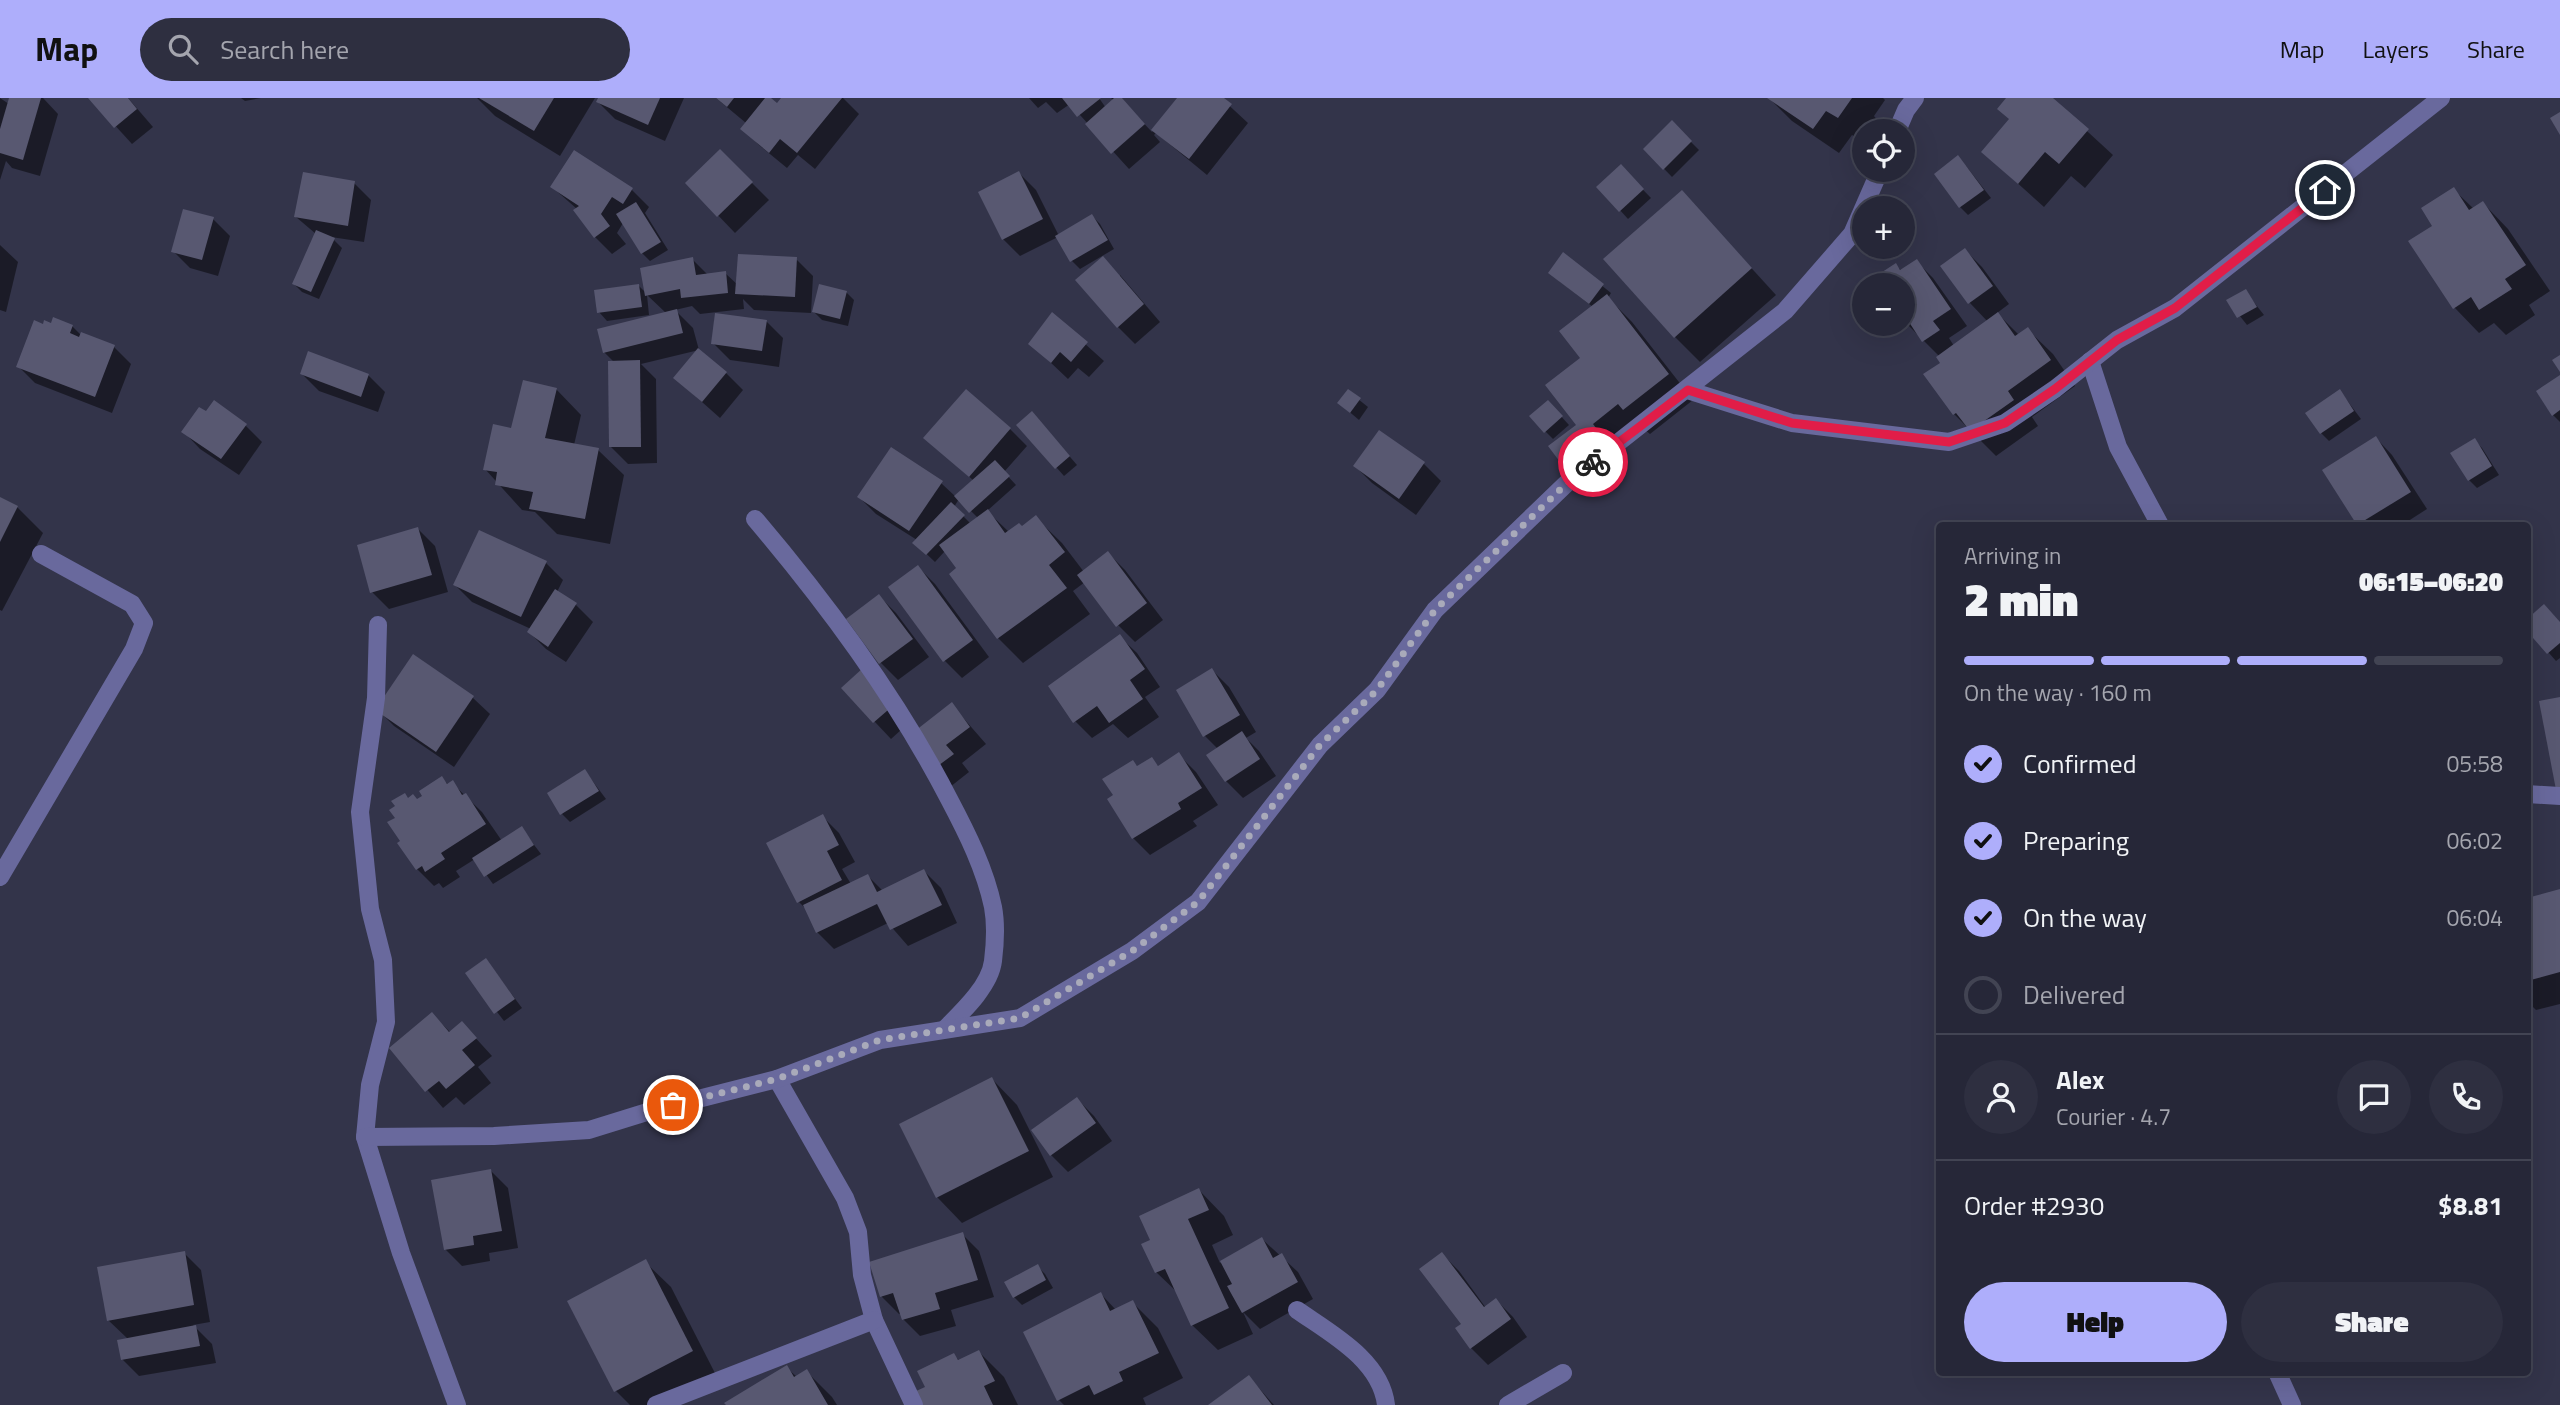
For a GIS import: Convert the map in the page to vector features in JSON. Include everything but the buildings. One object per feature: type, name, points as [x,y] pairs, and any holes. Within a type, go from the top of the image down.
[{"type":"street","points":[[1902,119],[1915,98]]},
{"type":"street","points":[[1688,390],[1792,423],[1949,442],[2005,423],[2117,340],[2175,308],[2441,98]]},
{"type":"street","points":[[365,1137],[494,1136],[589,1130],[647,1112],[777,1079],[880,1040],[1020,1018],[1132,951],[1198,902],[1320,745],[1377,690],[1435,610],[1568,482],[1785,311],[1852,234],[1875,182]]},
{"type":"street","points":[[2090,360],[2118,447],[2158,522]]},
{"type":"street","points":[[755,519],[795,567],[883,688],[930,761],[970,838],[993,909],[993,964],[975,999],[945,1029]]},
{"type":"street","points":[[0,877],[134,649],[144,623],[132,604],[41,555]]},
{"type":"street","points":[[378,625],[376,698],[359,812],[370,909],[383,960],[386,1022],[370,1085],[365,1137],[401,1253],[457,1405]]},
{"type":"street","points":[[2531,794],[2560,796]]},
{"type":"street","points":[[777,1079],[845,1198],[858,1233],[862,1275],[874,1320],[914,1405]]},
{"type":"street","points":[[1297,1310],[1347,1345],[1374,1373],[1386,1405]]},
{"type":"street","points":[[656,1405],[874,1320]]},
{"type":"street","points":[[1508,1405],[1563,1373]]},
{"type":"street","points":[[2279,1376],[2292,1405]]},
{"type":"way so far","points":[[673,1105],[777,1079],[880,1040],[1020,1018],[1132,951],[1198,902],[1320,745],[1377,690],[1435,610],[1568,482],[1593,462]]},
{"type":"route","points":[[1593,462],[1688,390],[1792,423],[1949,442],[2005,423],[2055,389],[2117,340],[2175,308],[2325,190]]}]
